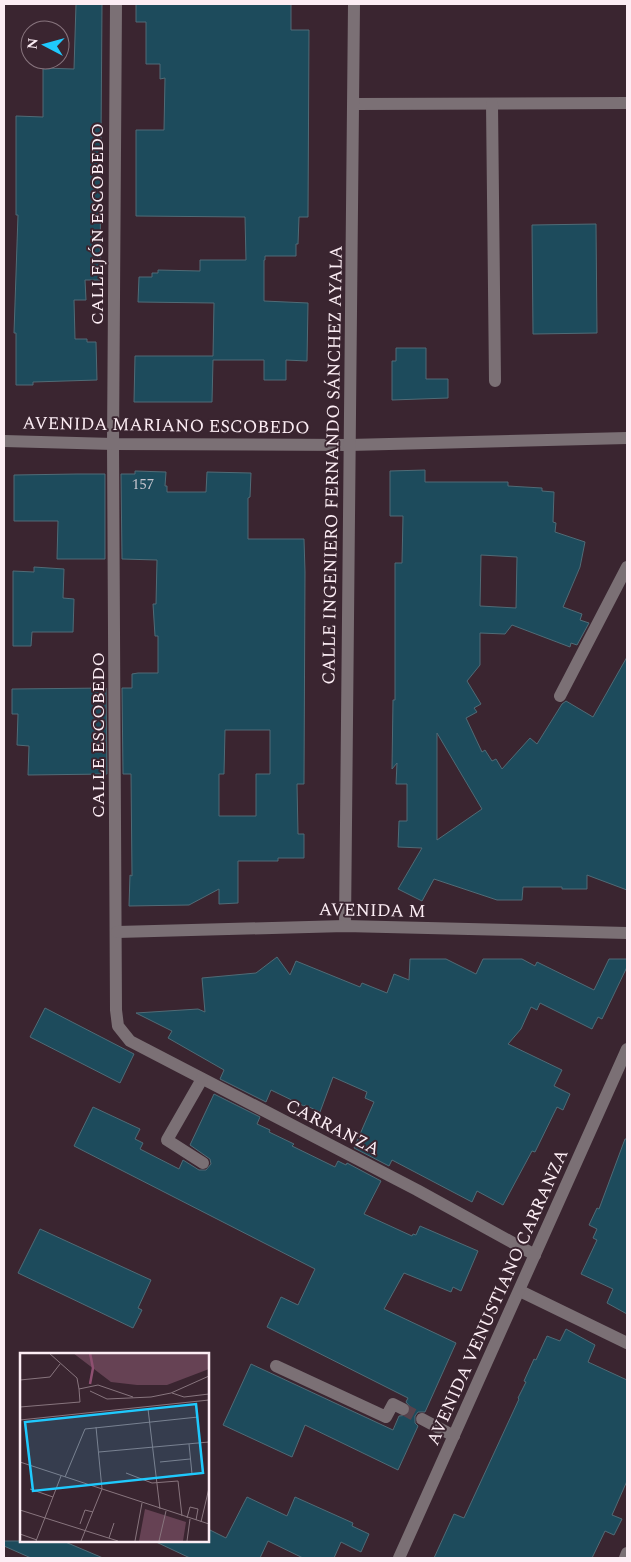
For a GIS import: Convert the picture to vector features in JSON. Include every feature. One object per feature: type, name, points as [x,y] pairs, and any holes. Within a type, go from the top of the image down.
[{"type":"street","name":"CALLEJÓN ESCOBEDO","points":[[113,444],[116,4]]},
{"type":"street","name":"CALLE INGENIERO FERNANDO SÁNCHEZ AYALA","points":[[345,926],[354,4]]},
{"type":"street","points":[[354,104],[627,104]]},
{"type":"street","points":[[492,104],[495,381]]},
{"type":"street","name":"AVENIDA MARIANO ESCOBEDO","points":[[4,441],[113,444],[350,445],[627,438]]},
{"type":"street","name":"CALLE ESCOBEDO","points":[[113,444],[116,1010],[118,1026]]},
{"type":"street","points":[[560,696],[627,567]]},
{"type":"street","name":"AVENIDA M","points":[[117,932],[345,926],[627,933]]},
{"type":"street","name":"CARRANZA","points":[[118,1026],[130,1041],[417,1190],[535,1255]]},
{"type":"street","name":"AVENIDA VENUSTIANO CARRANZA","points":[[399,1558],[627,1049]]},
{"type":"street","points":[[202,1078],[167,1140],[203,1164]]},
{"type":"street","points":[[520,1291],[627,1343]]},
{"type":"street","points":[[276,1366],[386,1417],[393,1404],[403,1408]]},
{"type":"street","points":[[422,1419],[454,1436]]},
{"type":"street","points":[[625,1558],[627,1553]]},
{"type":"building","points":[[76,4],[102,4],[100,280],[85,280],[86,300],[74,300],[75,339],[87,339],[87,342],[96,342],[97,380],[33,382],[33,385],[16,385],[16,333],[14,333],[18,215],[16,215],[16,116],[43,117],[43,70],[74,69]]},
{"type":"building","points":[[136,4],[291,4],[291,30],[309,30],[308,217],[299,217],[296,256],[265,256],[264,260],[264,301],[308,303],[307,361],[286,360],[286,380],[264,380],[264,360],[213,360],[212,402],[134,402],[135,356],[213,356],[214,303],[138,302],[139,277],[152,277],[152,273],[158,273],[158,270],[200,271],[200,260],[246,260],[245,217],[136,216],[136,130],[164,130],[165,78],[160,79],[160,64],[146,64],[146,22],[136,22]]},
{"type":"building","points":[[596,224],[597,333],[533,334],[532,225]]},
{"type":"building","points":[[396,348],[426,348],[426,379],[448,379],[448,398],[392,400],[392,361],[396,361]]},
{"type":"building","points":[[425,470],[425,482],[508,482],[508,486],[542,488],[542,491],[554,492],[553,522],[556,523],[555,532],[585,542],[580,567],[563,607],[582,614],[580,620],[589,623],[577,645],[571,643],[570,647],[512,625],[505,634],[480,633],[480,665],[467,681],[481,704],[474,708],[477,712],[466,718],[482,752],[485,750],[492,761],[496,759],[502,769],[530,738],[537,744],[562,704],[566,701],[593,717],[627,657],[627,890],[587,875],[587,889],[523,887],[522,900],[497,900],[434,879],[422,901],[398,889],[422,848],[398,847],[399,821],[407,821],[407,784],[396,784],[397,763],[392,769],[393,700],[395,700],[395,563],[402,563],[403,516],[390,516],[390,471]],"holes":[[[481,555],[517,557],[516,608],[480,606]],[[437,733],[482,809],[437,840]]]},
{"type":"building","points":[[135,471],[166,472],[165,486],[167,486],[167,492],[206,492],[207,472],[251,473],[250,497],[248,498],[248,539],[304,539],[304,784],[297,784],[298,834],[304,834],[304,858],[278,858],[278,861],[238,861],[238,903],[219,904],[219,889],[189,905],[129,906],[130,875],[132,876],[131,774],[123,774],[122,688],[132,688],[132,674],[158,673],[158,636],[155,636],[153,604],[156,604],[157,560],[122,559],[121,474],[135,474]],"holes":[[[225,730],[270,730],[270,774],[256,774],[256,816],[219,816],[219,774],[224,774]]]},
{"type":"building","points":[[105,474],[105,559],[57,559],[58,521],[14,521],[14,475]]},
{"type":"building","points":[[34,567],[64,569],[63,598],[74,599],[73,632],[32,632],[31,646],[13,646],[13,571],[34,572]]},
{"type":"building","points":[[106,688],[107,774],[28,775],[29,746],[17,745],[18,714],[12,714],[12,689]]},
{"type":"building","points":[[277,957],[290,975],[296,961],[360,987],[362,983],[387,993],[394,974],[409,980],[410,959],[446,959],[476,974],[483,959],[522,959],[535,966],[537,962],[594,990],[609,959],[627,959],[627,967],[602,1019],[598,1017],[592,1029],[540,1003],[537,1010],[531,1007],[521,1029],[508,1044],[562,1070],[554,1086],[570,1094],[563,1110],[557,1107],[535,1152],[532,1151],[503,1205],[477,1191],[472,1202],[392,1160],[389,1166],[354,1148],[374,1102],[365,1098],[367,1092],[333,1077],[320,1112],[271,1090],[266,1102],[220,1079],[224,1070],[168,1038],[172,1031],[136,1013],[198,1009],[205,1012],[202,978],[256,973]]},
{"type":"building","points":[[45,1008],[134,1054],[120,1083],[30,1037]]},
{"type":"building","points":[[214,1094],[260,1117],[257,1124],[294,1144],[292,1146],[335,1167],[338,1161],[346,1165],[347,1163],[381,1181],[364,1214],[412,1236],[413,1234],[416,1235],[420,1226],[478,1251],[461,1291],[453,1287],[451,1292],[404,1273],[384,1309],[456,1343],[425,1412],[418,1412],[415,1416],[415,1423],[418,1426],[398,1470],[305,1425],[292,1457],[223,1425],[251,1364],[393,1430],[399,1416],[408,1415],[411,1408],[406,1402],[408,1398],[267,1327],[281,1297],[298,1305],[315,1269],[74,1146],[93,1107],[140,1129],[135,1139],[143,1143],[140,1149],[179,1169],[183,1160],[199,1170],[206,1170],[211,1164],[210,1159],[190,1145]]},
{"type":"building","points":[[625,1139],[627,1139],[627,1314],[607,1303],[613,1289],[581,1274],[597,1240],[593,1238],[597,1229],[589,1225],[597,1208],[599,1209]]},
{"type":"building","points":[[40,1229],[151,1280],[138,1308],[142,1310],[133,1328],[18,1273]]},
{"type":"building","points":[[566,1329],[595,1345],[588,1362],[627,1380],[627,1481],[612,1515],[622,1519],[614,1535],[605,1531],[592,1558],[434,1558],[454,1514],[464,1518],[519,1399],[526,1382],[524,1381],[534,1359],[536,1360],[547,1336],[560,1341]]},
{"type":"building","points":[[247,1497],[287,1516],[295,1497],[353,1523],[352,1526],[369,1534],[361,1552],[341,1542],[334,1558],[303,1558],[268,1541],[260,1558],[190,1558],[156,1542],[209,1542],[209,1530],[226,1538]]},
{"type":"building","points":[[4,1541],[65,1542],[103,1558],[31,1558],[4,1546]]},
{"type":"tunnel","points":[[403,1409],[422,1419]]}]
